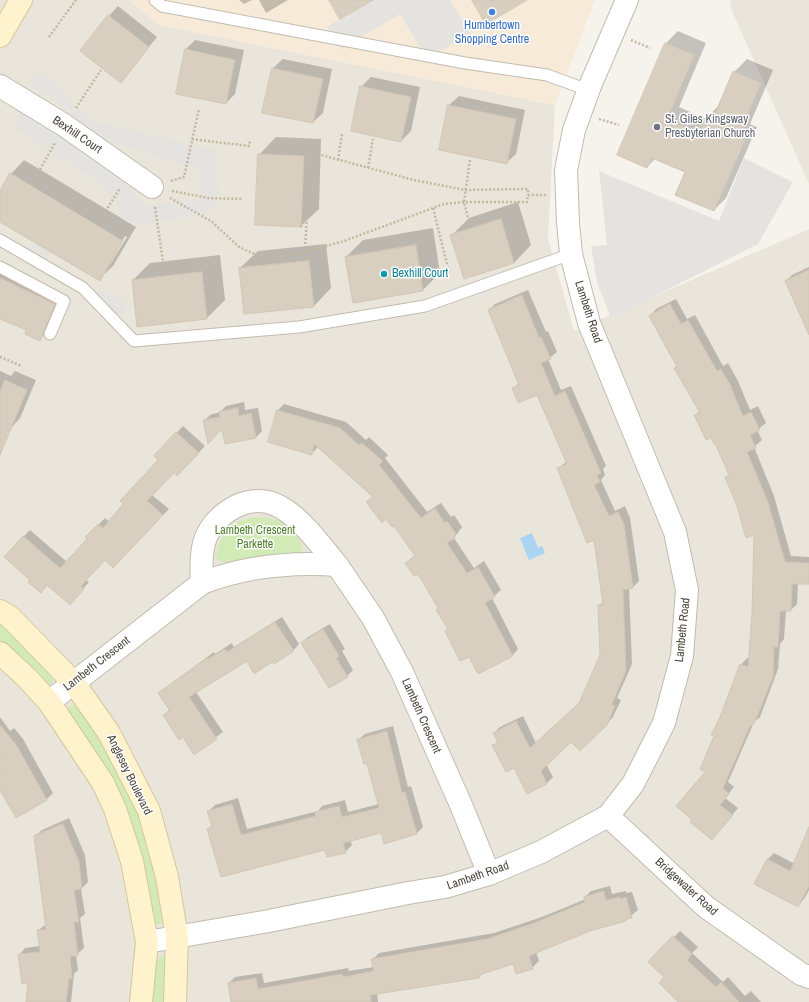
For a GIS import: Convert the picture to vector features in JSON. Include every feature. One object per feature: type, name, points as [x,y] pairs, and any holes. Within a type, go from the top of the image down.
[{"type":"street","points":[[0,36],[21,0]]},
{"type":"street","name":"Lambeth Road","points":[[147,942],[269,921],[445,887],[489,874],[542,852],[608,816],[633,784],[664,723],[682,656],[687,590],[676,532],[589,323],[571,254],[566,170],[574,130],[588,90],[627,0]]},
{"type":"street","name":"Bexhill Court","points":[[0,86],[64,125],[152,187]]},
{"type":"street","name":"Lambeth Crescent","points":[[202,583],[201,566],[204,542],[215,524],[227,512],[243,503],[259,501],[274,504],[292,515],[337,565],[373,618],[402,672],[461,805],[489,874]]},
{"type":"street","name":"Lambeth Crescent","points":[[49,702],[202,583],[227,573],[314,564],[337,565]]},
{"type":"street","name":"Anglesey Boulevard","points":[[0,611],[10,617],[74,683],[109,733],[149,811],[167,877],[177,937],[175,1002]]},
{"type":"street","points":[[0,653],[27,678],[49,702],[103,783],[115,810],[132,861],[147,942],[141,1002]]},
{"type":"street","name":"Bridgewater Road","points":[[608,816],[706,907],[801,974],[809,978]]},
{"type":"lane","points":[[155,0],[162,6],[177,9],[465,63],[547,75],[588,90]]},
{"type":"lane","points":[[0,240],[83,288],[134,341],[299,327],[425,306],[571,254]]},
{"type":"lane","points":[[0,267],[64,301],[50,334]]},
{"type":"path","points":[[49,36],[76,0]]},
{"type":"path","points":[[34,180],[64,125],[101,70]]},
{"type":"path","points":[[152,187],[184,176],[199,109]]},
{"type":"path","points":[[338,160],[342,134]]},
{"type":"path","points":[[192,139],[249,146],[250,140]]},
{"type":"path","points":[[368,168],[373,139]]},
{"type":"path","points":[[152,187],[211,221],[239,247],[268,262],[305,252],[344,241],[444,204],[464,202],[527,202],[528,189],[465,190],[414,180],[310,152],[305,252]]},
{"type":"path","points":[[470,160],[464,202],[470,226]]},
{"type":"path","points":[[97,225],[131,171]]},
{"type":"path","points":[[152,187],[208,198],[242,200]]},
{"type":"path","points":[[152,187],[164,269]]},
{"type":"path","points":[[528,195],[567,194]]},
{"type":"path","points":[[301,227],[307,204]]},
{"type":"path","points":[[433,208],[448,272]]},
{"type":"path","points":[[0,357],[22,366]]},
{"type":"shaded area","points":[[0,0],[129,0],[159,25],[555,105],[548,239],[574,331],[809,229],[809,1002],[0,1002]]},
{"type":"shaded area","points":[[129,0],[595,0],[555,105],[159,25]]},
{"type":"shaded area","points":[[372,0],[450,0],[470,33],[427,59],[400,14],[341,49],[327,27]]},
{"type":"shaded area","points":[[730,0],[809,0],[809,184],[732,11]]},
{"type":"shaded area","points":[[39,72],[92,121],[217,150],[219,199],[205,214],[141,225],[125,220],[106,186],[14,128],[22,109],[111,168],[143,206],[199,199],[198,169],[108,141],[31,84]]},
{"type":"shaded area","points":[[744,158],[793,182],[758,244],[611,318],[597,283],[591,246],[607,245],[599,171],[719,221]]},
{"type":"shaded area","points":[[40,231],[58,241],[48,259],[30,249]]},
{"type":"shaded area","points":[[93,289],[124,299],[126,316],[94,308]]},
{"type":"green space","name":"Lambeth Crescent Parkette","points":[[254,517],[271,518],[284,524],[298,538],[303,550],[303,555],[266,557],[226,563],[217,560],[217,550],[219,544],[228,529],[238,522]]},
{"type":"green space","points":[[0,624],[51,675],[53,679],[52,683],[45,687],[0,648]]},
{"type":"green space","points":[[72,705],[77,706],[108,753],[135,802],[142,819],[148,837],[165,917],[160,924],[152,924],[70,720],[68,709]]},
{"type":"green space","points":[[162,956],[166,957],[167,1002],[150,1002],[153,970],[158,959]]},
{"type":"water","points":[[532,533],[538,548],[542,546],[545,553],[529,560],[520,538]]},
{"type":"building","points":[[329,0],[373,0],[340,19]]},
{"type":"building","name":"Humbertown Shopping Centre","points":[[472,0],[527,0],[486,24]]},
{"type":"building","points":[[108,15],[149,47],[121,83],[80,51]]},
{"type":"building","name":"St. Giles Kingsway Presbyterian Church","points":[[665,43],[694,55],[667,120],[699,133],[705,118],[712,121],[733,71],[761,83],[738,137],[745,140],[714,211],[675,195],[685,172],[652,158],[647,168],[617,155]]},
{"type":"building","points":[[185,49],[235,60],[226,104],[176,94]]},
{"type":"building","points":[[272,68],[323,79],[313,123],[262,113]]},
{"type":"building","points":[[360,86],[411,97],[401,142],[351,131]]},
{"type":"building","points":[[448,105],[516,119],[507,164],[439,150]]},
{"type":"building","points":[[258,154],[304,156],[301,227],[255,225]]},
{"type":"building","points":[[10,173],[123,241],[100,281],[0,222],[0,191]]},
{"type":"building","name":"Bexhill Court","points":[[501,219],[514,263],[464,279],[450,235]]},
{"type":"building","name":"Bexhill Court","points":[[416,245],[423,291],[353,303],[345,257]]},
{"type":"building","points":[[309,261],[314,307],[244,314],[239,268]]},
{"type":"building","points":[[809,270],[809,335],[785,281]]},
{"type":"building","points":[[202,272],[207,319],[137,327],[132,280]]},
{"type":"building","points":[[0,278],[55,304],[40,341],[25,334],[26,330],[0,319]]},
{"type":"building","points":[[522,295],[539,338],[541,337],[551,359],[541,363],[555,396],[565,391],[601,473],[597,475],[600,482],[594,485],[609,516],[618,512],[624,524],[633,588],[623,590],[626,671],[612,704],[615,706],[607,725],[580,751],[571,742],[541,771],[547,784],[527,794],[514,768],[506,772],[492,745],[498,743],[493,733],[516,721],[530,748],[579,703],[600,655],[598,605],[603,605],[594,540],[587,543],[557,468],[567,464],[537,395],[518,403],[512,388],[519,385],[488,310]]},
{"type":"building","points":[[670,304],[681,324],[688,320],[717,371],[721,369],[732,388],[743,416],[751,412],[760,430],[750,435],[756,448],[747,452],[768,502],[785,562],[809,563],[809,584],[792,584],[791,611],[780,611],[778,647],[774,647],[773,677],[754,724],[750,726],[723,788],[729,794],[720,805],[733,815],[712,840],[690,822],[692,820],[676,806],[705,772],[700,769],[714,736],[711,735],[720,717],[740,664],[748,667],[752,614],[754,535],[746,538],[737,506],[725,477],[729,475],[715,443],[714,444],[711,438],[706,440],[694,415],[700,413],[674,368],[677,367],[649,316]]},
{"type":"building","points":[[5,380],[27,390],[0,455],[0,392]]},
{"type":"building","points":[[238,408],[239,416],[251,413],[256,438],[225,444],[222,429],[208,444],[203,420],[220,417],[219,412]]},
{"type":"building","points":[[277,410],[340,428],[359,445],[362,443],[383,461],[379,465],[421,518],[435,508],[444,522],[447,521],[456,534],[454,536],[455,538],[447,543],[467,573],[478,567],[495,597],[485,603],[513,656],[478,674],[469,657],[460,661],[445,631],[448,629],[436,610],[438,608],[418,574],[414,576],[405,563],[415,556],[394,526],[392,527],[386,519],[382,523],[366,502],[373,497],[314,444],[312,455],[268,442]]},
{"type":"building","points":[[176,432],[199,453],[177,476],[174,473],[147,501],[163,515],[113,568],[105,560],[81,586],[84,589],[70,605],[47,585],[41,593],[28,582],[30,580],[4,557],[23,536],[60,568],[87,539],[85,537],[98,524],[103,528],[123,504],[120,501],[158,460],[154,456]]},
{"type":"building","points":[[275,622],[294,651],[274,664],[272,662],[254,674],[247,661],[189,697],[217,739],[194,755],[183,737],[179,740],[163,715],[170,711],[158,693],[207,658],[208,659],[225,649],[227,652]]},
{"type":"building","points":[[323,629],[339,656],[336,658],[348,677],[329,688],[301,643]]},
{"type":"building","points":[[0,725],[17,746],[47,800],[16,818],[0,790]]},
{"type":"building","points":[[387,731],[402,793],[405,792],[417,834],[384,844],[381,833],[343,843],[346,853],[327,857],[325,850],[221,877],[207,829],[212,827],[207,811],[232,804],[241,835],[316,816],[315,812],[339,806],[342,817],[379,808],[367,764],[364,764],[357,740]]},
{"type":"building","points":[[63,824],[79,862],[82,889],[74,890],[79,922],[74,922],[78,956],[70,956],[72,978],[69,978],[66,1002],[26,1002],[28,983],[22,984],[18,954],[40,952],[37,930],[46,929],[34,836]]},
{"type":"building","points":[[809,827],[809,886],[798,907],[754,884],[767,859],[790,871]]},
{"type":"building","points":[[604,891],[606,900],[626,897],[632,918],[590,931],[529,956],[533,969],[516,974],[513,964],[479,975],[479,978],[370,995],[371,1002],[231,1002],[228,983],[256,978],[258,989],[342,974],[343,977],[374,971],[371,959],[487,939],[534,923],[585,902],[584,897]]},
{"type":"building","points":[[673,936],[692,954],[687,960],[716,987],[721,982],[739,1002],[678,1002],[659,983],[664,977],[648,962]]},
{"type":"place","name":"Humbertown Shopping Centre","points":[[492,12]]},
{"type":"place","name":"St. Giles Kingsway Presbyterian Church","points":[[657,127]]},
{"type":"place","name":"Bexhill Court","points":[[384,274]]}]
